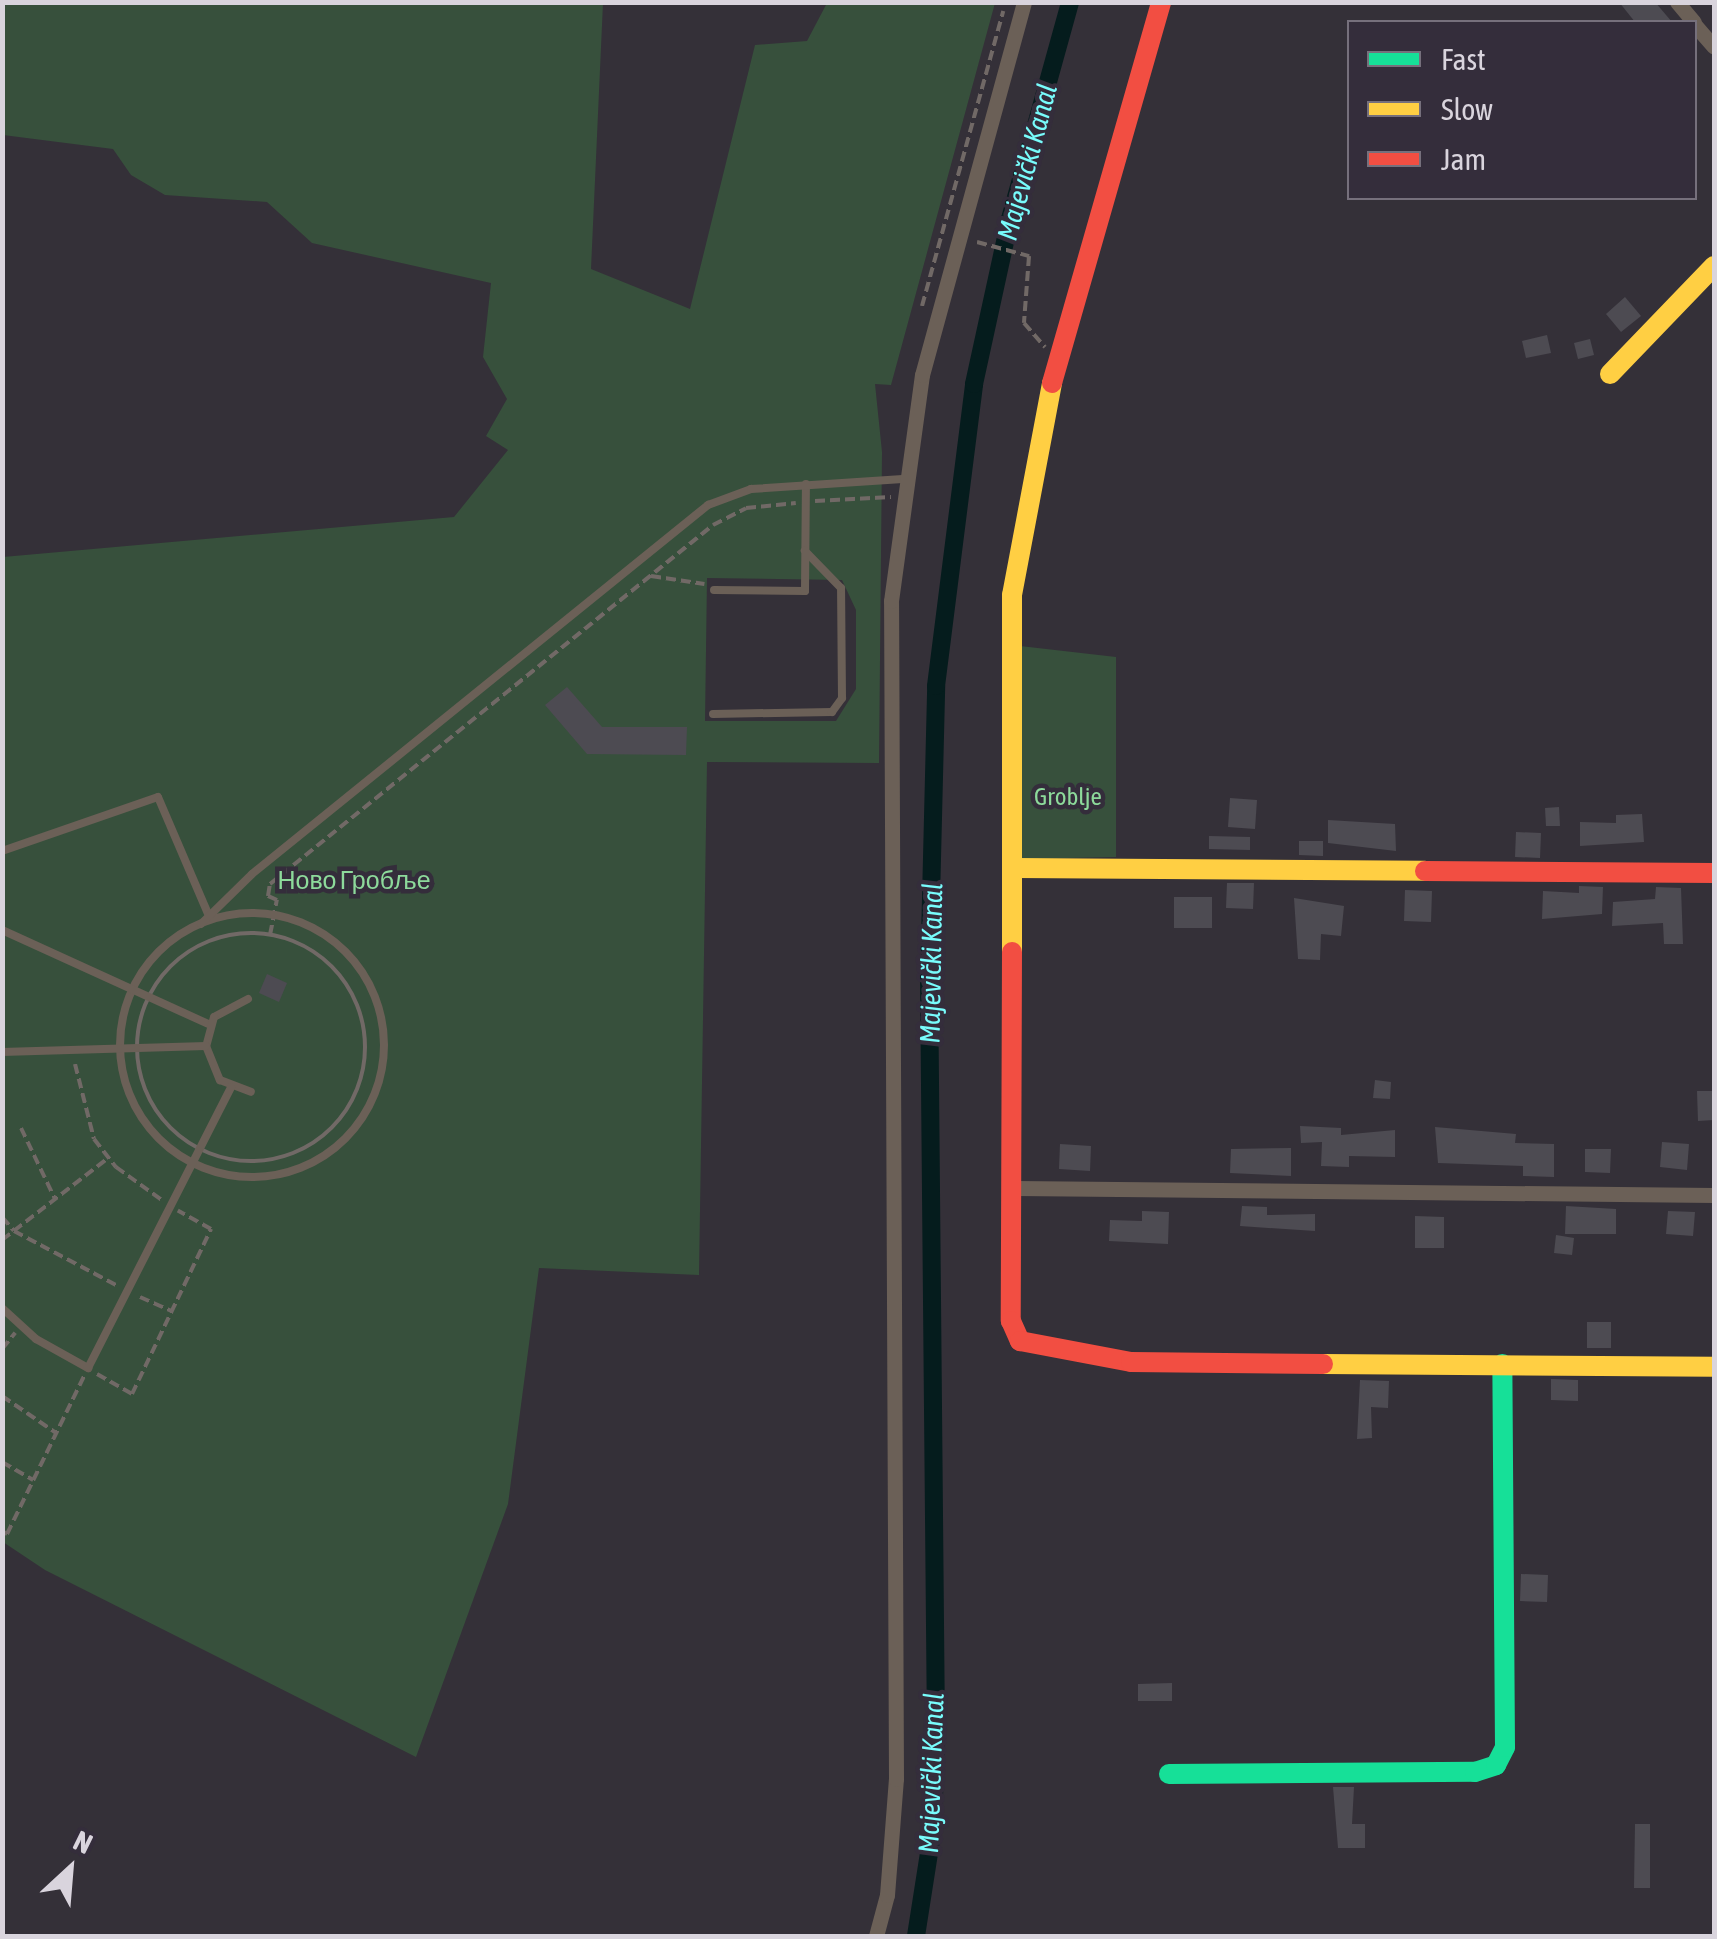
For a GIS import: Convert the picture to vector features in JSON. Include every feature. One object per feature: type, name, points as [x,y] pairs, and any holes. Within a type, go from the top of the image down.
[{"type":"street","points":[[876,1936],[887,1895],[896,1779],[891,601],[903,479],[926,358],[1024,2]]},
{"type":"street","points":[[1160,2],[1058,357],[1012,595],[1015,868],[1011,1321],[1020,1341],[1131,1362],[1714,1367]]},
{"type":"street","points":[[1697,27],[1714,47]]},
{"type":"street","points":[[1610,374],[1714,266]]},
{"type":"street","points":[[1015,868],[1714,873]]},
{"type":"street","points":[[1010,1188],[1714,1194]]},
{"type":"street","points":[[1169,1774],[1475,1772],[1496,1764],[1505,1747],[1502,1364]]},
{"type":"lane","points":[[201,924],[274,916],[327,937],[365,978],[383,1031],[377,1087],[349,1135],[303,1167],[248,1177],[194,1163],[163,1142],[139,1113],[120,1047],[134,987],[168,943],[201,924],[252,874],[708,505],[752,489],[903,479]]},
{"type":"lane","points":[[714,590],[804,590],[806,484]]},
{"type":"lane","points":[[713,714],[832,712],[842,698],[841,588],[805,551]]},
{"type":"lane","points":[[2,851],[158,798],[209,916]]},
{"type":"lane","points":[[2,930],[210,1025]]},
{"type":"lane","points":[[248,999],[222,1009],[210,1025],[206,1046],[211,1070],[231,1087],[251,1092]]},
{"type":"lane","points":[[2,1052],[206,1046]]},
{"type":"lane","points":[[2,1308],[21,1326],[88,1368],[231,1087]]},
{"type":"path","points":[[991,245],[1021,253],[1032,262],[1024,323],[1058,357]]},
{"type":"path","points":[[270,935],[274,916],[270,884],[731,514],[806,502],[901,497]]},
{"type":"path","points":[[651,576],[666,583],[710,584],[714,590]]},
{"type":"path","points":[[270,935],[310,949],[348,987],[365,1037],[357,1090],[326,1133],[296,1152],[243,1161],[200,1150],[154,1107],[136,1048],[149,996],[176,961],[206,942],[270,935]]},
{"type":"path","points":[[2,1531],[7,1534],[88,1368],[132,1394],[212,1229],[171,1207],[108,1158],[80,1101],[75,1049]]},
{"type":"path","points":[[21,1128],[54,1200]]},
{"type":"path","points":[[2,1240],[108,1158]]},
{"type":"path","points":[[2,1217],[14,1230],[172,1312]]},
{"type":"path","points":[[2,1349],[21,1326]]},
{"type":"path","points":[[2,1396],[56,1434]]},
{"type":"path","points":[[2,1462],[34,1481]]},
{"type":"green space","name":"Ново Гробље","points":[[3,3],[603,3],[591,269],[690,309],[755,45],[807,41],[827,3],[995,3],[891,385],[875,384],[882,452],[879,763],[707,762],[699,1275],[539,1268],[508,1504],[416,1757],[45,1570],[3,1542],[3,557],[454,517],[508,450],[486,436],[507,399],[483,357],[491,283],[312,243],[267,202],[165,195],[131,175],[113,149],[3,135]],"holes":[[[707,578],[842,580],[856,610],[856,689],[836,721],[705,721]]]},
{"type":"green space","name":"Groblje","points":[[1020,646],[1116,657],[1116,857],[1020,859]]},
{"type":"building","points":[[1619,2],[1655,2],[1670,20],[1633,20]]},
{"type":"building","points":[[1625,297],[1641,316],[1621,332],[1606,314]]},
{"type":"building","points":[[1547,335],[1551,353],[1526,358],[1522,341]]},
{"type":"building","points":[[1590,339],[1594,355],[1578,359],[1574,343]]},
{"type":"building","points":[[567,687],[602,727],[687,727],[686,755],[587,754],[545,705]]},
{"type":"building","points":[[1230,798],[1257,800],[1255,829],[1228,827]]},
{"type":"building","points":[[1559,807],[1560,826],[1546,826],[1545,808]]},
{"type":"building","points":[[1642,814],[1644,842],[1580,846],[1580,822],[1616,823],[1616,815]]},
{"type":"building","points":[[1328,820],[1395,824],[1396,851],[1328,843]]},
{"type":"building","points":[[1516,832],[1541,833],[1540,858],[1515,857]]},
{"type":"building","points":[[1209,836],[1250,837],[1250,850],[1209,849]]},
{"type":"building","points":[[1299,841],[1323,841],[1323,856],[1299,855]]},
{"type":"building","points":[[1227,883],[1254,883],[1253,909],[1226,908]]},
{"type":"building","points":[[1579,886],[1603,887],[1602,914],[1542,919],[1543,891],[1579,893]]},
{"type":"building","points":[[1656,887],[1681,888],[1683,944],[1664,944],[1663,923],[1612,926],[1613,902],[1655,899]]},
{"type":"building","points":[[1405,890],[1432,891],[1431,922],[1404,921]]},
{"type":"building","points":[[1174,897],[1212,897],[1212,928],[1174,928]]},
{"type":"building","points":[[1294,898],[1344,906],[1341,936],[1321,934],[1320,960],[1298,959]]},
{"type":"building","points":[[267,974],[287,983],[279,1002],[259,993]]},
{"type":"building","points":[[1375,1080],[1391,1082],[1390,1099],[1373,1098]]},
{"type":"building","points":[[1697,1091],[1714,1091],[1714,1120],[1698,1121]]},
{"type":"building","points":[[1300,1126],[1341,1128],[1341,1135],[1395,1130],[1395,1157],[1349,1156],[1349,1167],[1321,1166],[1322,1142],[1301,1143]]},
{"type":"building","points":[[1435,1127],[1516,1134],[1515,1143],[1554,1144],[1554,1177],[1523,1176],[1523,1166],[1438,1163]]},
{"type":"building","points":[[1662,1142],[1689,1144],[1687,1170],[1660,1167]]},
{"type":"building","points":[[1060,1144],[1091,1146],[1090,1171],[1059,1169]]},
{"type":"building","points":[[1291,1148],[1291,1176],[1230,1173],[1231,1149]]},
{"type":"building","points":[[1585,1149],[1611,1149],[1610,1173],[1585,1172]]},
{"type":"building","points":[[1242,1206],[1267,1207],[1267,1215],[1315,1214],[1315,1231],[1240,1226]]},
{"type":"building","points":[[1566,1206],[1616,1209],[1616,1234],[1565,1234]]},
{"type":"building","points":[[1142,1211],[1169,1212],[1168,1244],[1109,1241],[1110,1220],[1142,1221]]},
{"type":"building","points":[[1668,1211],[1695,1212],[1693,1236],[1666,1234]]},
{"type":"building","points":[[1415,1216],[1444,1217],[1444,1248],[1415,1248]]},
{"type":"building","points":[[1556,1235],[1574,1238],[1572,1255],[1554,1253]]},
{"type":"building","points":[[1587,1322],[1611,1322],[1611,1348],[1587,1348]]},
{"type":"building","points":[[1551,1379],[1578,1380],[1578,1401],[1551,1400]]},
{"type":"building","points":[[1360,1380],[1389,1381],[1388,1408],[1371,1407],[1372,1438],[1357,1439]]},
{"type":"building","points":[[1521,1574],[1548,1575],[1547,1602],[1520,1601]]},
{"type":"building","points":[[1172,1683],[1172,1701],[1138,1701],[1138,1684]]},
{"type":"building","points":[[1333,1787],[1354,1787],[1352,1824],[1365,1824],[1365,1848],[1338,1848]]},
{"type":"building","points":[[1635,1824],[1650,1824],[1650,1888],[1634,1888]]},
{"type":"waterway","name":"Majevički Kanal","points":[[916,1936],[933,1828],[936,1732],[929,981],[936,686],[974,384],[1010,219],[1070,2]]},
{"type":"traffic: fast","points":[[1169,1774],[1475,1772],[1496,1765],[1505,1747],[1502,1364]]},
{"type":"traffic: slow","points":[[1610,374],[1714,266]]},
{"type":"traffic: slow","points":[[1012,952],[1012,595],[1052,383]]},
{"type":"traffic: slow","points":[[1015,868],[1425,871]]},
{"type":"traffic: slow","points":[[1323,1364],[1714,1367]]},
{"type":"traffic: jam","points":[[1052,383],[1161,2]]},
{"type":"traffic: jam","points":[[1425,871],[1714,873]]},
{"type":"traffic: jam","points":[[1012,952],[1011,1321],[1020,1341],[1131,1362],[1323,1364]]}]
